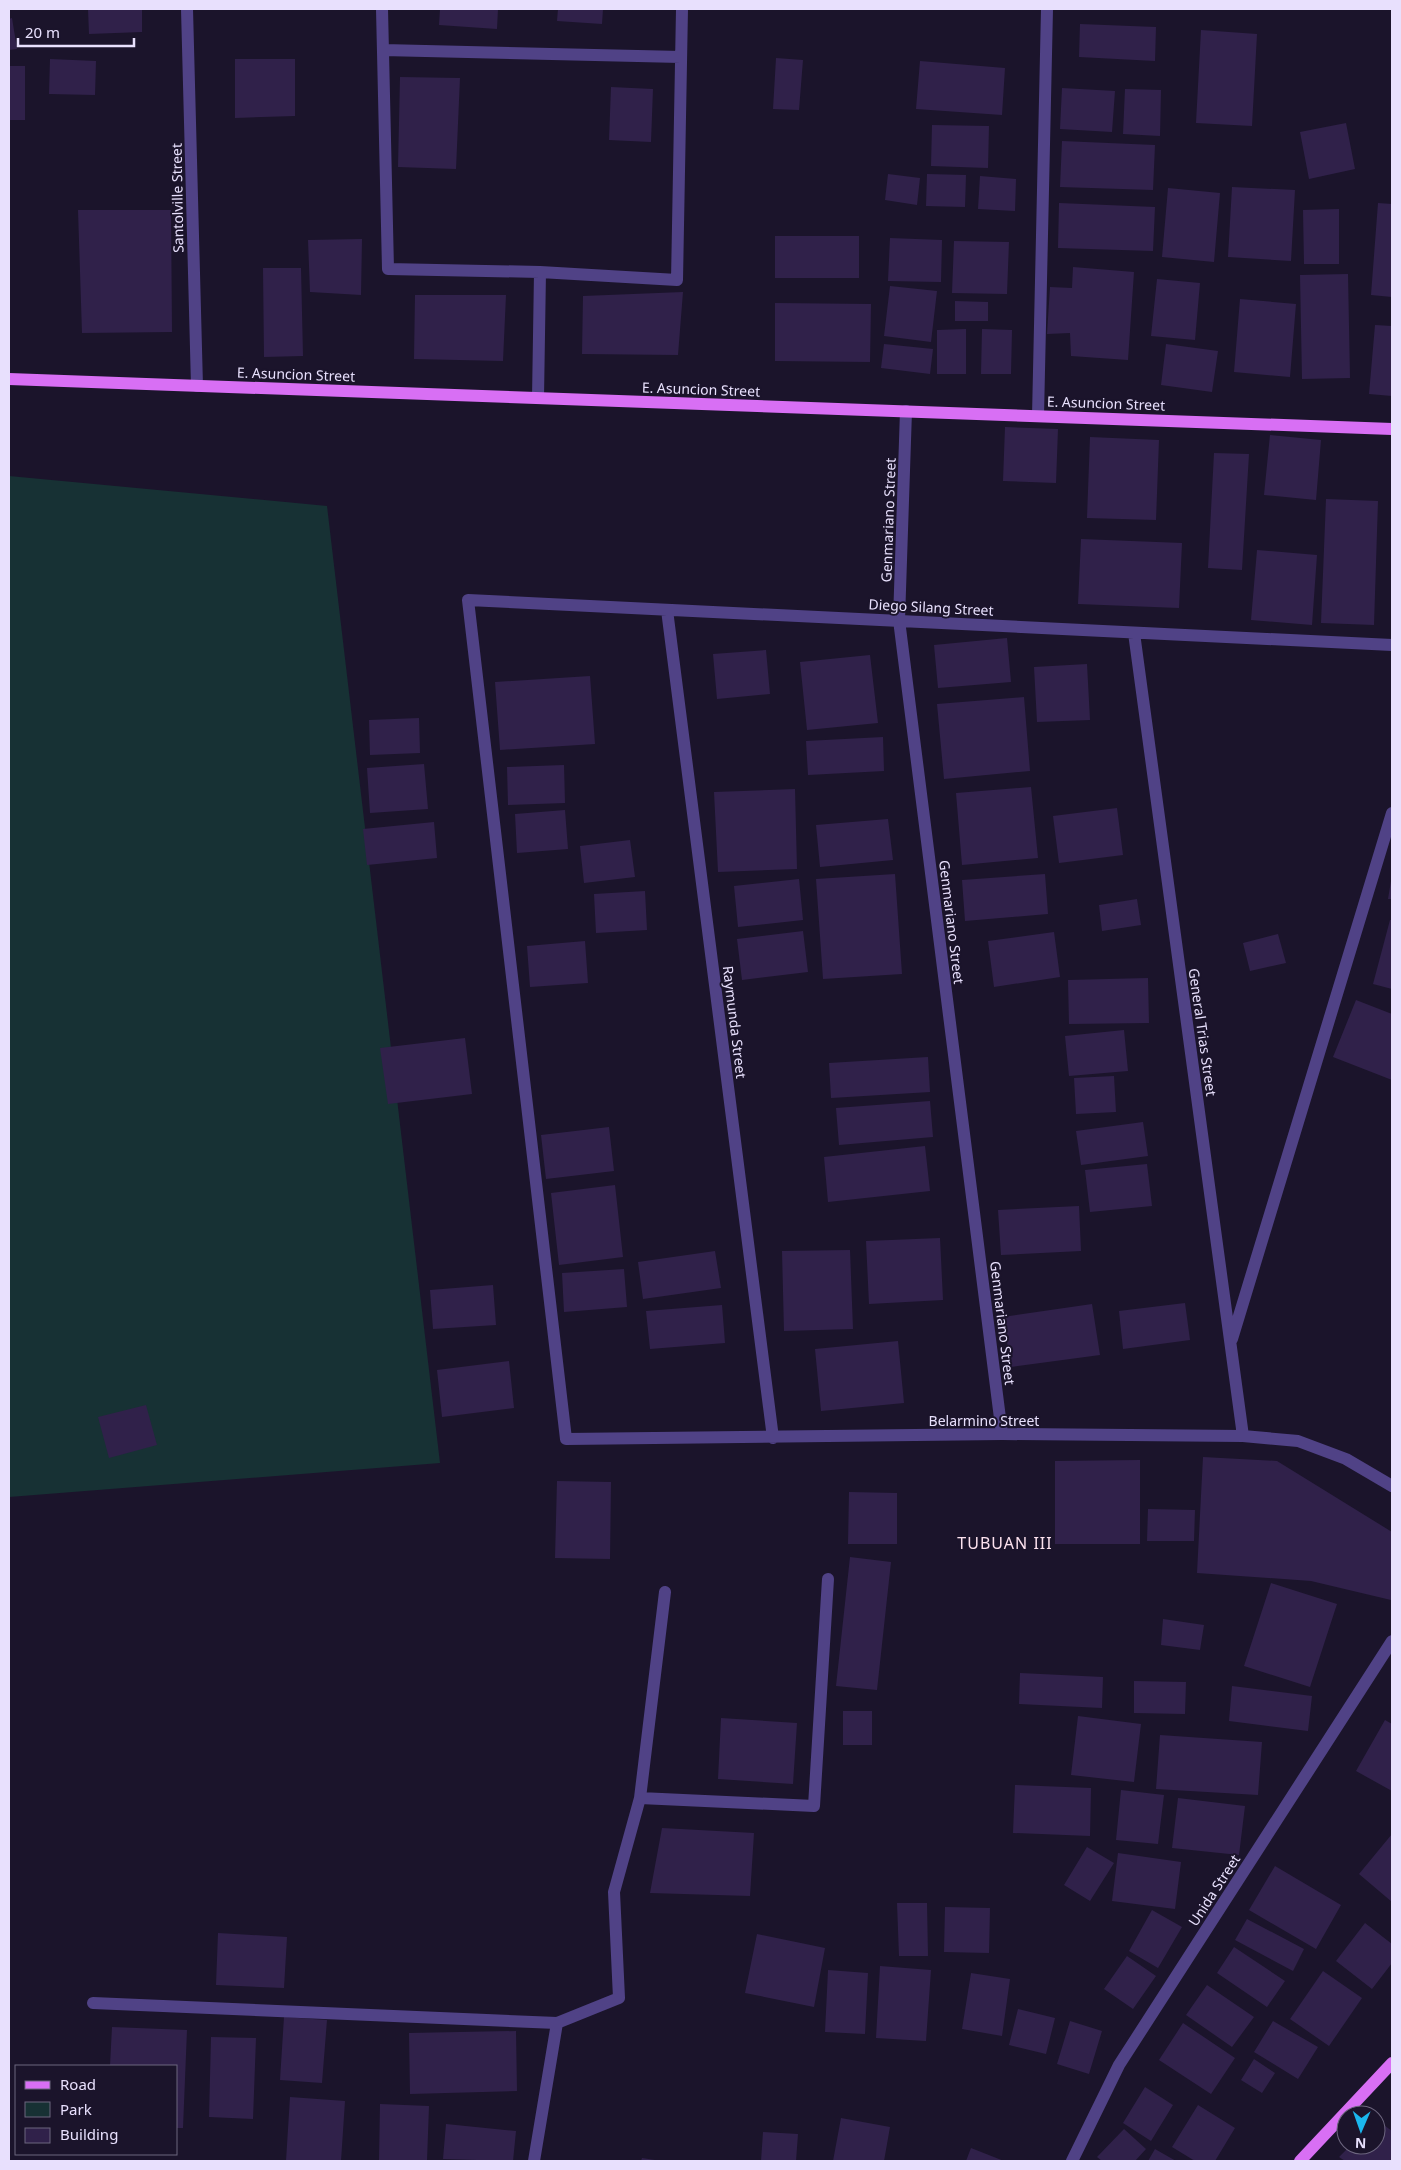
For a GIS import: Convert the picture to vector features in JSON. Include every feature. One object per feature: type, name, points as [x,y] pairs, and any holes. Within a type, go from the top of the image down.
[{"type":"main road","name":"E. Asuncion Street","points":[[9,379],[1392,429]]},
{"type":"main road","points":[[1300,2161],[1392,2062]]},
{"type":"street","name":"Santolville Street","points":[[188,9],[196,386]]},
{"type":"street","points":[[382,9],[388,269],[540,272],[677,280],[682,9]]},
{"type":"street","points":[[1038,416],[1046,9]]},
{"type":"street","points":[[383,50],[682,57]]},
{"type":"street","points":[[538,398],[540,272]]},
{"type":"street","name":"Genmariano Street","points":[[906,411],[899,620],[1002,1434]]},
{"type":"street","name":"Diego Silang Street","points":[[566,1439],[468,600],[1392,645]]},
{"type":"street","name":"Raymunda Street","points":[[667,610],[772,1438]]},
{"type":"street","name":"General Trias Street","points":[[1134,633],[1243,1436]]},
{"type":"street","points":[[1230,1344],[1392,813]]},
{"type":"street","name":"Belarmino Street","points":[[566,1439],[1002,1434],[1243,1436],[1298,1441],[1346,1459],[1392,1486]]},
{"type":"street","points":[[640,1798],[814,1806],[828,1579]]},
{"type":"street","points":[[93,2003],[557,2023],[619,1998],[614,1892],[640,1798],[665,1592]]},
{"type":"street","name":"Unida Street","points":[[1072,2161],[1119,2065],[1392,1641]]},
{"type":"street","points":[[534,2161],[557,2023]]},
{"type":"green space","points":[[9,476],[327,506],[440,1463],[9,1497]]},
{"type":"building","points":[[88,9],[142,9],[142,32],[89,34]]},
{"type":"building","points":[[440,9],[498,9],[497,29],[439,25]]},
{"type":"building","points":[[558,9],[603,9],[602,24],[557,21]]},
{"type":"building","points":[[12,18],[17,49],[9,50],[9,19]]},
{"type":"building","points":[[1080,24],[1156,27],[1155,61],[1079,57]]},
{"type":"building","points":[[1201,30],[1257,34],[1252,126],[1196,123]]},
{"type":"building","points":[[776,58],[803,60],[799,110],[773,109]]},
{"type":"building","points":[[50,59],[96,61],[95,95],[49,94]]},
{"type":"building","points":[[235,59],[295,59],[295,116],[235,118]]},
{"type":"building","points":[[920,61],[1005,68],[1002,115],[916,109]]},
{"type":"building","points":[[9,66],[25,66],[25,120],[9,120]]},
{"type":"building","points":[[400,77],[460,78],[456,169],[398,167]]},
{"type":"building","points":[[611,87],[653,89],[651,142],[609,140]]},
{"type":"building","points":[[1062,88],[1115,91],[1112,132],[1060,129]]},
{"type":"building","points":[[1125,89],[1161,90],[1160,136],[1123,134]]},
{"type":"building","points":[[1346,123],[1355,169],[1309,179],[1300,132]]},
{"type":"building","points":[[932,125],[989,126],[988,168],[931,166]]},
{"type":"building","points":[[1062,141],[1155,145],[1153,190],[1060,187]]},
{"type":"building","points":[[888,174],[920,178],[917,205],[885,200]]},
{"type":"building","points":[[927,174],[966,175],[965,207],[926,206]]},
{"type":"building","points":[[980,176],[1016,179],[1015,211],[978,209]]},
{"type":"building","points":[[1232,187],[1295,190],[1291,261],[1228,257]]},
{"type":"building","points":[[1168,188],[1220,193],[1214,262],[1162,257]]},
{"type":"building","points":[[1059,203],[1155,207],[1153,251],[1058,248]]},
{"type":"building","points":[[1378,203],[1392,204],[1392,297],[1371,295]]},
{"type":"building","points":[[1339,209],[1339,264],[1304,264],[1303,210]]},
{"type":"building","points":[[78,210],[171,210],[172,332],[82,333]]},
{"type":"building","points":[[775,236],[859,236],[859,278],[775,278]]},
{"type":"building","points":[[890,238],[942,240],[941,282],[888,281]]},
{"type":"building","points":[[362,239],[361,295],[310,292],[308,240]]},
{"type":"building","points":[[954,241],[1009,242],[1007,294],[952,293]]},
{"type":"building","points":[[1073,267],[1134,272],[1128,360],[1071,356],[1070,333],[1047,334],[1050,287],[1072,288]]},
{"type":"building","points":[[263,268],[301,268],[303,356],[264,357]]},
{"type":"building","points":[[1348,274],[1350,378],[1302,379],[1300,275]]},
{"type":"building","points":[[1157,279],[1200,283],[1195,340],[1151,336]]},
{"type":"building","points":[[890,286],[937,291],[931,342],[884,336]]},
{"type":"building","points":[[683,292],[678,355],[582,354],[583,296]]},
{"type":"building","points":[[415,295],[506,295],[503,361],[414,359]]},
{"type":"building","points":[[1240,299],[1296,304],[1290,377],[1234,372]]},
{"type":"building","points":[[955,301],[988,302],[988,321],[955,321]]},
{"type":"building","points":[[775,303],[871,304],[870,362],[775,361]]},
{"type":"building","points":[[1375,325],[1392,326],[1392,396],[1369,394]]},
{"type":"building","points":[[966,329],[966,374],[937,374],[937,330]]},
{"type":"building","points":[[982,329],[1012,330],[1011,374],[981,374]]},
{"type":"building","points":[[884,344],[933,349],[930,374],[881,368]]},
{"type":"building","points":[[1166,344],[1218,351],[1212,392],[1161,385]]},
{"type":"building","points":[[1005,427],[1058,429],[1056,483],[1003,481]]},
{"type":"building","points":[[1270,435],[1321,440],[1316,500],[1264,495]]},
{"type":"building","points":[[1090,437],[1159,440],[1156,520],[1087,518]]},
{"type":"building","points":[[1214,453],[1249,454],[1242,570],[1208,568]]},
{"type":"building","points":[[1326,499],[1378,501],[1374,625],[1321,623]]},
{"type":"building","points":[[1081,539],[1182,543],[1179,608],[1078,604]]},
{"type":"building","points":[[1257,550],[1317,555],[1312,625],[1251,620]]},
{"type":"building","points":[[1007,638],[1011,682],[938,688],[934,645]]},
{"type":"building","points":[[766,650],[770,694],[717,699],[713,654]]},
{"type":"building","points":[[870,655],[878,723],[807,730],[800,662]]},
{"type":"building","points":[[1087,664],[1090,720],[1037,722],[1034,667]]},
{"type":"building","points":[[590,676],[595,744],[500,750],[495,682]]},
{"type":"building","points":[[1024,697],[1030,771],[944,779],[937,704]]},
{"type":"building","points":[[419,718],[420,753],[370,755],[369,720]]},
{"type":"building","points":[[883,737],[884,771],[808,775],[806,741]]},
{"type":"building","points":[[424,764],[428,809],[370,813],[367,768]]},
{"type":"building","points":[[564,765],[565,803],[508,805],[507,767]]},
{"type":"building","points":[[1031,787],[1038,858],[962,865],[956,793]]},
{"type":"building","points":[[795,789],[797,869],[718,872],[714,792]]},
{"type":"building","points":[[1117,808],[1123,855],[1059,863],[1053,816]]},
{"type":"building","points":[[565,810],[568,849],[517,853],[515,814]]},
{"type":"building","points":[[888,819],[893,860],[820,867],[816,825]]},
{"type":"building","points":[[434,822],[437,858],[367,865],[363,829]]},
{"type":"building","points":[[630,840],[635,877],[584,883],[580,846]]},
{"type":"building","points":[[895,874],[902,974],[823,979],[816,879]]},
{"type":"building","points":[[1045,874],[1048,914],[965,921],[962,880]]},
{"type":"building","points":[[799,879],[803,920],[738,927],[734,886]]},
{"type":"building","points":[[1391,881],[1392,899],[1388,899]]},
{"type":"building","points":[[645,891],[647,930],[596,933],[594,894]]},
{"type":"building","points":[[1137,899],[1141,925],[1102,931],[1099,905]]},
{"type":"building","points":[[1390,920],[1392,920],[1392,989],[1373,984]]},
{"type":"building","points":[[803,931],[808,972],[742,980],[737,939]]},
{"type":"building","points":[[1054,932],[1060,977],[994,987],[988,941]]},
{"type":"building","points":[[1278,934],[1286,963],[1250,971],[1243,943]]},
{"type":"building","points":[[585,941],[588,983],[530,987],[527,946]]},
{"type":"building","points":[[1148,978],[1149,1023],[1069,1024],[1068,980]]},
{"type":"building","points":[[1356,1000],[1392,1014],[1392,1080],[1333,1057]]},
{"type":"building","points":[[1124,1030],[1128,1071],[1069,1076],[1065,1036]]},
{"type":"building","points":[[465,1038],[472,1094],[388,1104],[380,1048]]},
{"type":"building","points":[[928,1057],[930,1092],[831,1098],[829,1063]]},
{"type":"building","points":[[1114,1076],[1116,1112],[1076,1114],[1074,1078]]},
{"type":"building","points":[[930,1101],[933,1137],[839,1145],[836,1108]]},
{"type":"building","points":[[1143,1122],[1148,1156],[1081,1165],[1076,1131]]},
{"type":"building","points":[[609,1127],[614,1171],[546,1179],[541,1135]]},
{"type":"building","points":[[925,1146],[930,1191],[828,1202],[824,1157]]},
{"type":"building","points":[[1147,1164],[1152,1206],[1090,1212],[1085,1170]]},
{"type":"building","points":[[615,1185],[623,1257],[559,1265],[551,1193]]},
{"type":"building","points":[[1079,1206],[1081,1251],[1001,1255],[998,1210]]},
{"type":"building","points":[[940,1238],[943,1300],[869,1304],[866,1241]]},
{"type":"building","points":[[850,1250],[853,1329],[784,1331],[782,1251]]},
{"type":"building","points":[[715,1251],[721,1288],[643,1299],[638,1262]]},
{"type":"building","points":[[624,1269],[627,1307],[564,1312],[562,1273]]},
{"type":"building","points":[[493,1285],[496,1325],[433,1329],[430,1290]]},
{"type":"building","points":[[1185,1303],[1190,1340],[1123,1349],[1119,1311]]},
{"type":"building","points":[[1092,1304],[1100,1355],[1011,1367],[1003,1317]]},
{"type":"building","points":[[722,1305],[725,1343],[650,1349],[646,1311]]},
{"type":"building","points":[[898,1341],[904,1403],[821,1411],[815,1349]]},
{"type":"building","points":[[509,1361],[514,1408],[442,1417],[437,1370]]},
{"type":"building","points":[[146,1405],[157,1445],[109,1458],[98,1417]]},
{"type":"building","points":[[1203,1457],[1277,1461],[1392,1532],[1391,1600],[1311,1581],[1197,1573]]},
{"type":"building","points":[[1140,1460],[1140,1544],[1055,1544],[1055,1461]]},
{"type":"building","points":[[557,1481],[611,1482],[610,1559],[555,1558]]},
{"type":"building","points":[[849,1492],[897,1493],[897,1544],[848,1544]]},
{"type":"building","points":[[1148,1509],[1195,1510],[1194,1541],[1147,1541]]},
{"type":"building","points":[[850,1557],[891,1562],[877,1690],[836,1686]]},
{"type":"building","points":[[1271,1583],[1337,1604],[1310,1687],[1244,1666]]},
{"type":"building","points":[[1163,1619],[1204,1625],[1200,1650],[1161,1645]]},
{"type":"building","points":[[1020,1673],[1103,1677],[1102,1708],[1019,1704]]},
{"type":"building","points":[[1134,1681],[1186,1682],[1185,1714],[1134,1713]]},
{"type":"building","points":[[1232,1686],[1312,1696],[1308,1731],[1229,1721]]},
{"type":"building","points":[[843,1711],[872,1711],[872,1745],[843,1745]]},
{"type":"building","points":[[1078,1716],[1141,1724],[1134,1782],[1071,1775]]},
{"type":"building","points":[[721,1718],[797,1723],[793,1784],[718,1779]]},
{"type":"building","points":[[1385,1720],[1392,1724],[1392,1791],[1356,1771]]},
{"type":"building","points":[[1160,1735],[1262,1742],[1258,1795],[1156,1789]]},
{"type":"building","points":[[1015,1785],[1091,1788],[1090,1836],[1013,1833]]},
{"type":"building","points":[[1121,1790],[1164,1795],[1158,1844],[1116,1840]]},
{"type":"building","points":[[1178,1798],[1245,1806],[1239,1855],[1172,1848]]},
{"type":"building","points":[[662,1828],[754,1833],[750,1896],[650,1893]]},
{"type":"building","points":[[1392,1834],[1392,1902],[1359,1874]]},
{"type":"building","points":[[1087,1847],[1114,1863],[1090,1901],[1064,1885]]},
{"type":"building","points":[[1118,1853],[1181,1862],[1175,1909],[1112,1901]]},
{"type":"building","points":[[1275,1866],[1341,1905],[1316,1949],[1249,1910]]},
{"type":"building","points":[[897,1903],[927,1903],[928,1956],[899,1956]]},
{"type":"building","points":[[945,1907],[990,1908],[989,1953],[944,1952]]},
{"type":"building","points":[[1152,1910],[1182,1927],[1158,1968],[1129,1951]]},
{"type":"building","points":[[1247,1919],[1304,1949],[1293,1971],[1235,1940]]},
{"type":"building","points":[[1365,1923],[1392,1944],[1392,1963],[1372,1989],[1336,1961]]},
{"type":"building","points":[[218,1933],[287,1937],[284,1988],[216,1985]]},
{"type":"building","points":[[757,1934],[825,1948],[814,2007],[745,1993]]},
{"type":"building","points":[[1234,1947],[1285,1981],[1267,2007],[1217,1973]]},
{"type":"building","points":[[1127,1956],[1156,1976],[1133,2009],[1104,1989]]},
{"type":"building","points":[[880,1966],[931,1970],[926,2041],[876,2038]]},
{"type":"building","points":[[828,1970],[868,1973],[865,2034],[825,2032]]},
{"type":"building","points":[[1323,1971],[1362,1998],[1329,2046],[1290,2019]]},
{"type":"building","points":[[971,1973],[1010,1979],[1002,2036],[962,2029]]},
{"type":"building","points":[[1207,1985],[1254,2017],[1232,2047],[1186,2015]]},
{"type":"building","points":[[1018,2009],[1055,2018],[1046,2054],[1009,2045]]},
{"type":"building","points":[[284,2017],[327,2020],[322,2083],[280,2080]]},
{"type":"building","points":[[1070,2021],[1102,2031],[1089,2074],[1057,2064]]},
{"type":"building","points":[[1273,2021],[1318,2047],[1298,2079],[1254,2052]]},
{"type":"building","points":[[1183,2023],[1235,2058],[1211,2094],[1159,2060]]},
{"type":"building","points":[[112,2027],[187,2030],[183,2128],[178,2128],[178,2065],[110,2065]]},
{"type":"building","points":[[516,2031],[517,2091],[410,2094],[409,2033]]},
{"type":"building","points":[[211,2037],[256,2038],[253,2119],[209,2117]]},
{"type":"building","points":[[1254,2059],[1275,2073],[1262,2093],[1241,2080]]},
{"type":"building","points":[[1145,2087],[1173,2105],[1151,2141],[1123,2123]]},
{"type":"building","points":[[290,2097],[345,2101],[341,2161],[286,2161]]},
{"type":"building","points":[[380,2104],[429,2106],[427,2161],[379,2161]]},
{"type":"building","points":[[1198,2105],[1235,2128],[1215,2161],[1195,2161],[1172,2147]]},
{"type":"building","points":[[841,2118],[890,2127],[884,2161],[833,2161]]},
{"type":"building","points":[[446,2124],[516,2131],[513,2161],[443,2159]]},
{"type":"building","points":[[1386,2127],[1392,2131],[1392,2161],[1345,2161],[1339,2157],[1341,2155],[1386,2155]]},
{"type":"building","points":[[1124,2129],[1146,2149],[1135,2161],[1102,2161],[1097,2157]]},
{"type":"building","points":[[763,2132],[798,2134],[796,2161],[761,2161]]},
{"type":"building","points":[[971,2148],[1004,2161],[966,2161]]},
{"type":"building","points":[[1155,2149],[1176,2161],[1148,2161]]},
{"type":"building","points":[[642,2158],[655,2160],[655,2161],[641,2161]]},
{"type":"district","name":"TUBUAN III","points":[[1005,1543]]}]
